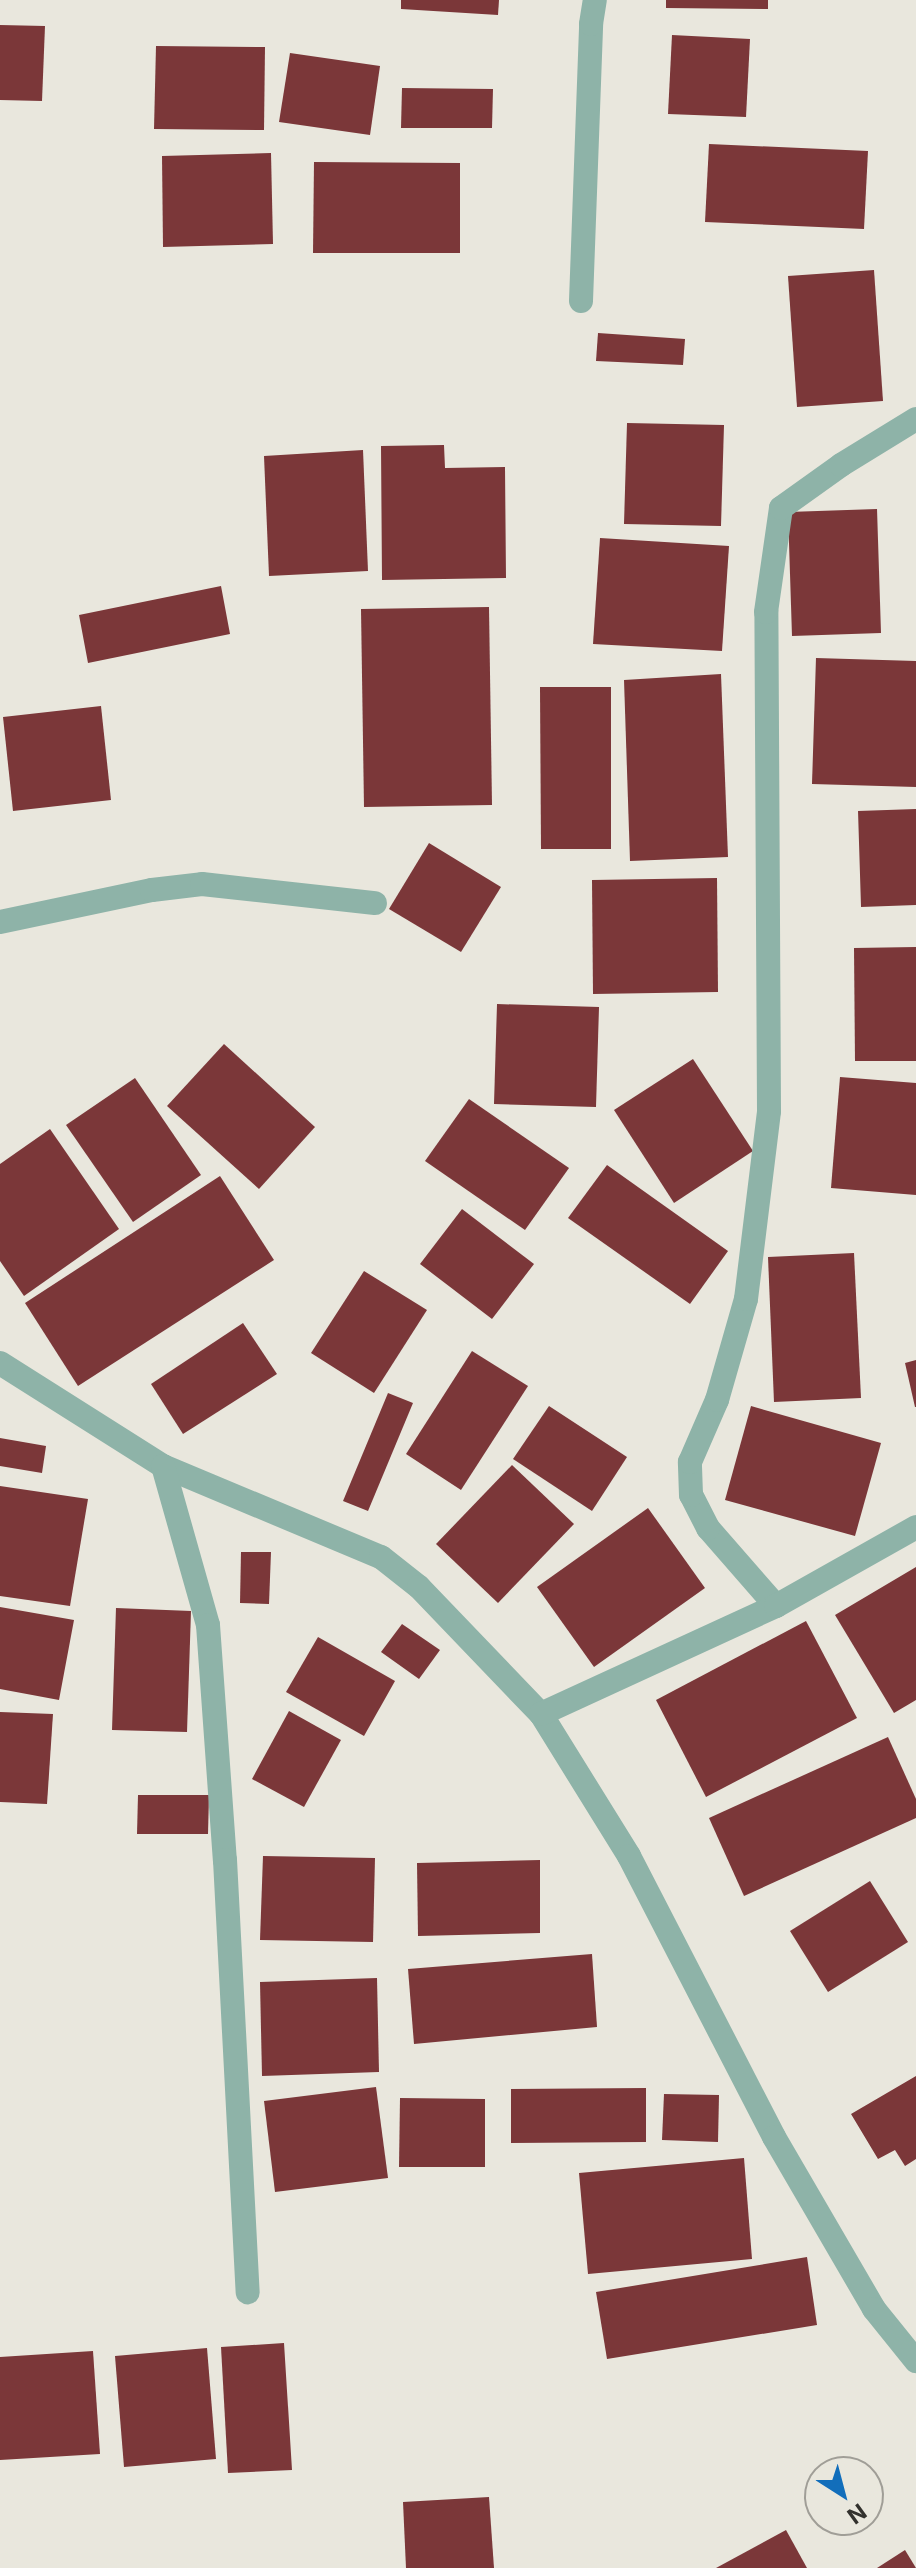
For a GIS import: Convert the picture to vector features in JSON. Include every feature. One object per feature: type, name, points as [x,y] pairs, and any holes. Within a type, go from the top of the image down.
[{"type":"street","points":[[581,301],[591,24],[595,0]]},
{"type":"street","points":[[776,1606],[708,1528],[691,1495],[690,1462],[717,1400],[746,1299],[769,1111],[766,612],[781,508],[841,465],[916,419]]},
{"type":"street","points":[[0,922],[152,890],[202,884],[375,903]]},
{"type":"street","points":[[0,1363],[163,1466],[381,1557],[419,1587],[541,1714],[629,1856],[790,2164],[874,2309],[916,2361]]},
{"type":"street","points":[[163,1466],[208,1625],[225,1860],[248,2292]]},
{"type":"street","points":[[541,1714],[776,1606],[916,1527]]},
{"type":"building","points":[[401,0],[499,0],[498,15],[401,9]]},
{"type":"building","points":[[666,0],[768,0],[768,9],[666,8]]},
{"type":"building","points":[[0,25],[45,26],[42,101],[0,100]]},
{"type":"building","points":[[672,35],[750,39],[746,117],[668,114]]},
{"type":"building","points":[[156,46],[265,47],[264,130],[154,129]]},
{"type":"building","points":[[290,53],[380,66],[370,135],[279,122]]},
{"type":"building","points":[[402,88],[493,89],[492,128],[401,128]]},
{"type":"building","points":[[709,144],[868,151],[864,229],[705,222]]},
{"type":"building","points":[[271,153],[273,244],[163,247],[162,156]]},
{"type":"building","points":[[314,162],[460,163],[460,253],[313,253]]},
{"type":"building","points":[[874,270],[883,401],[797,407],[788,276]]},
{"type":"building","points":[[598,333],[685,339],[683,365],[596,361]]},
{"type":"building","points":[[627,423],[724,425],[721,526],[624,524]]},
{"type":"building","points":[[444,445],[445,468],[505,467],[506,578],[382,580],[381,446]]},
{"type":"building","points":[[363,450],[368,571],[269,576],[264,456]]},
{"type":"building","points":[[877,509],[881,633],[792,636],[788,512]]},
{"type":"building","points":[[600,538],[729,546],[722,651],[593,644]]},
{"type":"building","points":[[221,586],[230,634],[88,663],[79,615]]},
{"type":"building","points":[[489,607],[492,805],[364,807],[361,609]]},
{"type":"building","points":[[816,658],[916,661],[916,787],[812,784]]},
{"type":"building","points":[[721,674],[728,857],[630,861],[624,680]]},
{"type":"building","points":[[540,687],[611,687],[611,849],[541,849]]},
{"type":"building","points":[[101,706],[111,800],[13,811],[3,717]]},
{"type":"building","points":[[916,809],[916,905],[861,907],[858,811]]},
{"type":"building","points":[[429,843],[501,887],[461,952],[389,909]]},
{"type":"building","points":[[717,878],[718,992],[593,994],[592,880]]},
{"type":"building","points":[[916,947],[916,1061],[855,1061],[854,948]]},
{"type":"building","points":[[497,1004],[599,1007],[596,1107],[494,1104]]},
{"type":"building","points":[[224,1044],[315,1127],[259,1189],[167,1106]]},
{"type":"building","points":[[693,1059],[753,1151],[674,1203],[614,1110]]},
{"type":"building","points":[[840,1077],[916,1083],[916,1195],[831,1188]]},
{"type":"building","points":[[135,1078],[201,1175],[133,1222],[66,1125]]},
{"type":"building","points":[[469,1099],[569,1168],[525,1230],[425,1161]]},
{"type":"building","points":[[50,1129],[119,1229],[24,1296],[0,1261],[0,1164]]},
{"type":"building","points":[[607,1165],[728,1251],[690,1304],[568,1218]]},
{"type":"building","points":[[220,1176],[274,1260],[78,1386],[25,1303]]},
{"type":"building","points":[[462,1209],[534,1264],[492,1319],[420,1264]]},
{"type":"building","points":[[854,1253],[861,1398],[774,1402],[768,1257]]},
{"type":"building","points":[[364,1271],[427,1310],[374,1393],[311,1353]]},
{"type":"building","points":[[243,1323],[277,1374],[183,1434],[151,1384]]},
{"type":"building","points":[[472,1351],[528,1386],[461,1490],[406,1454]]},
{"type":"building","points":[[916,1360],[916,1407],[915,1407],[905,1363]]},
{"type":"building","points":[[388,1393],[413,1403],[368,1511],[343,1501]]},
{"type":"building","points":[[549,1406],[627,1457],[592,1511],[513,1459]]},
{"type":"building","points":[[751,1406],[881,1443],[855,1536],[725,1500]]},
{"type":"building","points":[[0,1438],[46,1446],[42,1473],[0,1466]]},
{"type":"building","points":[[512,1465],[574,1524],[498,1603],[436,1544]]},
{"type":"building","points":[[0,1486],[88,1499],[70,1606],[0,1596]]},
{"type":"building","points":[[648,1508],[705,1588],[594,1667],[537,1587]]},
{"type":"building","points":[[241,1552],[271,1552],[269,1604],[240,1603]]},
{"type":"building","points":[[916,1567],[916,1700],[894,1713],[835,1615]]},
{"type":"building","points":[[0,1607],[74,1620],[59,1700],[0,1689]]},
{"type":"building","points":[[116,1608],[191,1611],[187,1732],[112,1730]]},
{"type":"building","points":[[806,1621],[857,1718],[706,1797],[656,1700]]},
{"type":"building","points":[[402,1624],[440,1650],[419,1679],[381,1652]]},
{"type":"building","points":[[318,1637],[395,1681],[364,1736],[286,1692]]},
{"type":"building","points":[[289,1711],[341,1740],[304,1807],[252,1779]]},
{"type":"building","points":[[0,1712],[53,1714],[47,1804],[0,1802]]},
{"type":"building","points":[[888,1737],[916,1799],[916,1818],[744,1896],[709,1818]]},
{"type":"building","points":[[138,1795],[209,1795],[208,1834],[137,1834]]},
{"type":"building","points":[[263,1856],[375,1858],[373,1942],[260,1940]]},
{"type":"building","points":[[540,1860],[540,1933],[418,1936],[417,1863]]},
{"type":"building","points":[[870,1881],[908,1942],[828,1992],[790,1931]]},
{"type":"building","points":[[592,1954],[597,2027],[414,2044],[408,1969]]},
{"type":"building","points":[[377,1978],[379,2072],[262,2076],[260,1982]]},
{"type":"building","points":[[916,2076],[916,2159],[905,2166],[895,2150],[878,2159],[851,2114]]},
{"type":"building","points":[[376,2087],[388,2178],[275,2192],[264,2101]]},
{"type":"building","points":[[646,2088],[646,2142],[511,2143],[511,2089]]},
{"type":"building","points":[[664,2094],[719,2095],[718,2142],[662,2140]]},
{"type":"building","points":[[400,2098],[485,2099],[485,2167],[399,2167]]},
{"type":"building","points":[[744,2158],[752,2259],[588,2274],[579,2173]]},
{"type":"building","points":[[807,2257],[817,2325],[607,2359],[596,2292]]},
{"type":"building","points":[[284,2343],[292,2470],[228,2473],[221,2347]]},
{"type":"building","points":[[207,2348],[216,2459],[124,2467],[115,2356]]},
{"type":"building","points":[[93,2351],[100,2454],[0,2460],[0,2357]]},
{"type":"building","points":[[489,2497],[494,2568],[406,2568],[403,2502]]},
{"type":"building","points":[[786,2530],[807,2568],[716,2568]]},
{"type":"building","points":[[905,2550],[916,2568],[877,2568]]}]
